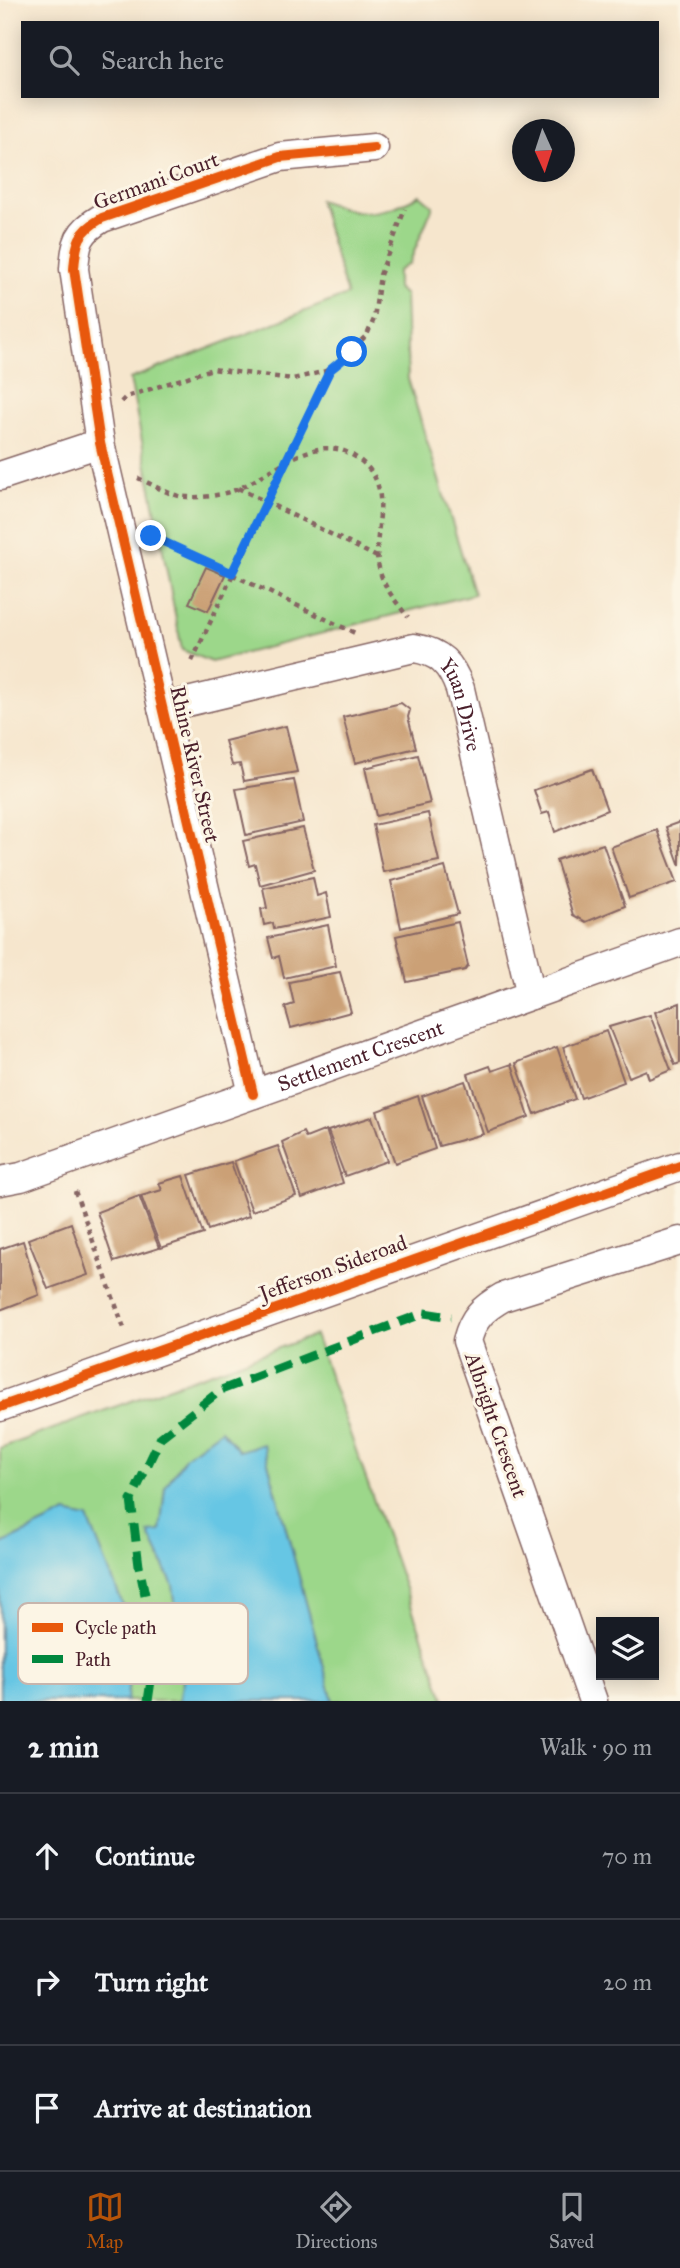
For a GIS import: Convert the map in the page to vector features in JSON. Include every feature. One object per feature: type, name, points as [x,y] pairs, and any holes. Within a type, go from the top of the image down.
[{"type":"street","name":"Germani Court","points":[[100,443],[74,269],[76,246],[86,228],[102,218],[280,158],[373,148]]},
{"type":"street","points":[[0,475],[100,443]]},
{"type":"street","name":"Rhine River Street","points":[[100,443],[253,1094]]},
{"type":"street","name":"Yuan Drive","points":[[162,708],[414,649],[432,651],[445,659],[460,689],[531,995]]},
{"type":"street","name":"Settlement Crescent","points":[[0,1181],[21,1177],[680,942]]},
{"type":"street","name":"Jefferson Sideroad","points":[[0,1407],[680,1167]]},
{"type":"street","name":"Albright Crescent","points":[[593,1701],[467,1341],[472,1322],[484,1308],[503,1297],[680,1241]]},
{"type":"path","points":[[192,661],[330,370],[367,335],[374,318],[380,275],[405,209]]},
{"type":"path","points":[[121,402],[126,397],[212,369],[293,379],[330,370]]},
{"type":"path","points":[[138,478],[184,498],[213,496],[238,488],[316,449],[346,451],[361,460],[380,492],[381,524],[377,557],[387,589],[408,617]]},
{"type":"path","points":[[238,488],[377,557]]},
{"type":"path","points":[[151,536],[355,633]]},
{"type":"path","points":[[75,1191],[124,1328]]},
{"type":"green space","points":[[420,195],[433,206],[409,264],[397,271],[397,288],[405,295],[408,379],[474,594],[211,662],[182,650],[130,379],[347,295],[319,200],[360,212],[370,212],[392,208]]},
{"type":"green space","points":[[315,1335],[445,1701],[0,1701],[0,1448]]},
{"type":"water","points":[[221,1430],[239,1451],[263,1444],[333,1701],[179,1701],[182,1684],[248,1684],[248,1603],[175,1603],[173,1585],[148,1532],[160,1531],[165,1487],[186,1456]]},
{"type":"water","points":[[66,1513],[88,1518],[122,1603],[18,1603],[18,1684],[128,1684],[127,1701],[0,1701],[0,1545]]},
{"type":"building","points":[[206,567],[225,575],[208,611],[189,603]]},
{"type":"building","points":[[401,703],[410,710],[408,717],[416,748],[355,763],[343,717]]},
{"type":"building","points":[[286,726],[297,772],[244,781],[240,764],[232,765],[225,741]]},
{"type":"building","points":[[418,755],[430,803],[376,816],[365,768]]},
{"type":"building","points":[[592,769],[607,810],[555,832],[549,812],[542,814],[534,790]]},
{"type":"building","points":[[294,780],[303,822],[246,835],[236,789]]},
{"type":"building","points":[[428,813],[439,861],[383,872],[373,825]]},
{"type":"building","points":[[680,822],[680,866],[666,827]]},
{"type":"building","points":[[303,828],[314,870],[260,885],[255,864],[249,866],[243,841]]},
{"type":"building","points":[[657,830],[677,882],[629,898],[611,847]]},
{"type":"building","points":[[603,844],[625,906],[586,922],[573,915],[556,860]]},
{"type":"building","points":[[445,867],[458,914],[401,928],[391,881]]},
{"type":"building","points":[[313,877],[317,896],[326,893],[331,917],[274,929],[273,923],[264,925],[261,909],[267,908],[263,888]]},
{"type":"building","points":[[458,922],[468,966],[465,970],[407,982],[396,936]]},
{"type":"building","points":[[328,925],[336,966],[284,978],[279,956],[273,958],[268,938]]},
{"type":"building","points":[[340,972],[351,1012],[291,1028],[285,1007],[294,1004],[289,982]]},
{"type":"building","points":[[680,1003],[680,1063],[675,1065],[655,1012]]},
{"type":"building","points":[[650,1015],[671,1070],[649,1079],[646,1070],[629,1077],[609,1027]]},
{"type":"building","points":[[606,1031],[624,1082],[581,1098],[563,1047]]},
{"type":"building","points":[[557,1047],[575,1099],[535,1114],[516,1063]]},
{"type":"building","points":[[512,1064],[529,1117],[488,1132],[468,1074],[490,1066],[492,1071]]},
{"type":"building","points":[[465,1081],[483,1134],[439,1146],[422,1096]]},
{"type":"building","points":[[418,1096],[435,1149],[395,1163],[377,1111]]},
{"type":"building","points":[[372,1117],[387,1161],[345,1176],[328,1131]]},
{"type":"building","points":[[326,1130],[343,1183],[302,1198],[282,1142],[303,1132],[306,1138]]},
{"type":"building","points":[[278,1146],[296,1196],[252,1211],[234,1161]]},
{"type":"building","points":[[231,1162],[249,1216],[208,1230],[189,1175]]},
{"type":"building","points":[[183,1176],[203,1234],[161,1248],[141,1196],[162,1190],[159,1183]]},
{"type":"building","points":[[139,1196],[159,1248],[114,1262],[97,1212]]},
{"type":"building","points":[[71,1223],[88,1275],[48,1289],[28,1239]]},
{"type":"building","points":[[23,1241],[39,1295],[0,1310],[0,1249]]},
{"type":"marked path","points":[[147,1603],[131,1500],[161,1437],[221,1390],[424,1313],[451,1317]]},
{"type":"marked path","points":[[148,1701],[151,1684]]},
{"type":"cycle path","points":[[253,1094],[100,443],[74,269],[75,260],[77,245],[83,233],[102,218],[280,157],[374,148]]},
{"type":"cycle path","points":[[0,1407],[680,1166]]},
{"type":"route","points":[[151,536],[232,573],[268,504],[330,370],[352,352]]}]
